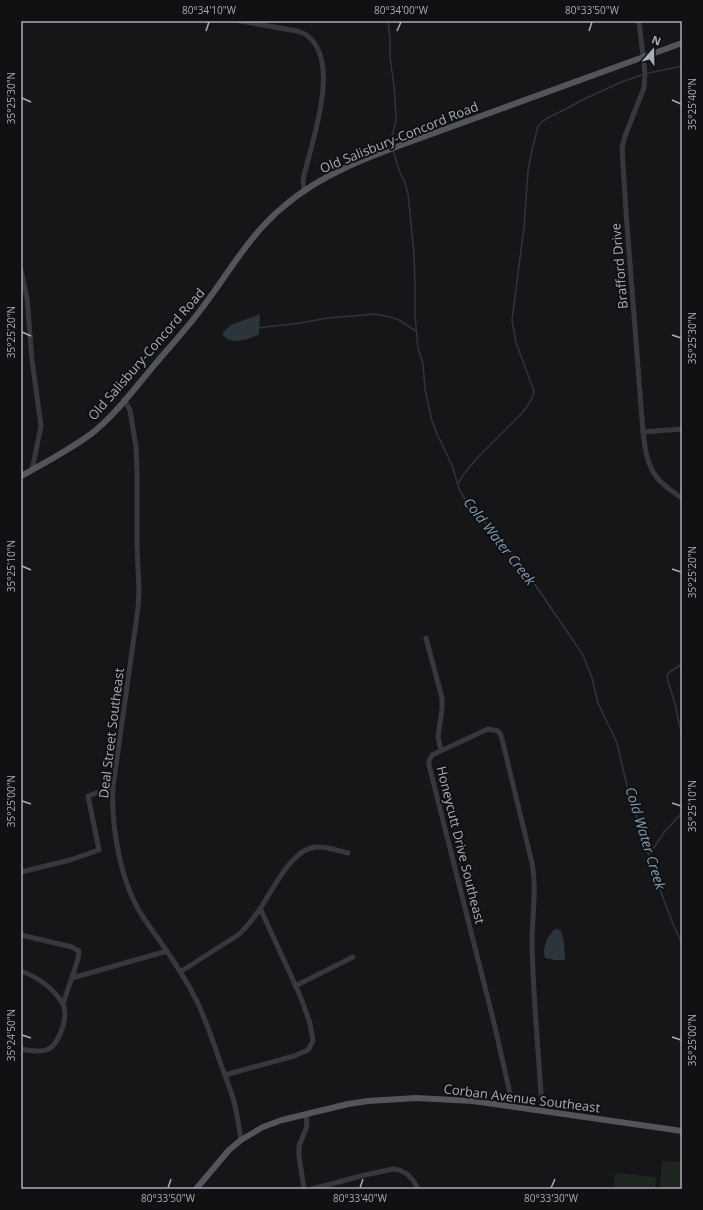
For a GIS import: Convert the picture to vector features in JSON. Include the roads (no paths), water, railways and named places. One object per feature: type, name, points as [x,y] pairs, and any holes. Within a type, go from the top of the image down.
[{"type":"main road","name":"Old Salisbury-Concord Road","points":[[21,476],[70,448],[91,434],[99,426],[124,400],[199,312],[254,236],[278,211],[304,191],[329,175],[374,156],[682,43]]},
{"type":"main road","name":"Corban Avenue Southeast","points":[[196,1189],[226,1153],[240,1140],[263,1127],[282,1120],[306,1114],[368,1101],[405,1098],[439,1098],[473,1101],[682,1131]]},
{"type":"street","points":[[240,21],[297,31],[305,34],[317,49],[323,70],[323,91],[319,115],[303,180],[304,191]]},
{"type":"street","name":"Brafford Drive","points":[[639,21],[646,73],[644,88],[622,148],[643,432],[645,448],[655,475],[667,487],[682,498]]},
{"type":"street","points":[[21,270],[27,298],[32,360],[41,426],[32,470]]},
{"type":"street","name":"Deal Street Southeast","points":[[124,400],[130,410],[137,459],[139,592],[113,787],[112,801],[114,827],[125,877],[133,899],[145,920],[180,972],[202,1012],[232,1097],[237,1116],[240,1140]]},
{"type":"street","points":[[643,432],[682,429]]},
{"type":"street","points":[[426,638],[442,698],[438,737],[441,750]]},
{"type":"street","name":"Honeycutt Drive Southeast","points":[[513,1107],[494,1024],[429,769],[430,758],[432,755],[488,729],[498,731],[501,735],[534,875],[534,994],[542,1111]]},
{"type":"street","points":[[21,872],[70,860],[100,850],[88,796],[113,787]]},
{"type":"street","points":[[180,972],[238,935],[248,925],[285,870],[300,854],[311,848],[318,847],[348,853]]},
{"type":"street","points":[[225,1075],[305,1052],[311,1046],[313,1041],[312,1030],[295,986],[260,908]]},
{"type":"street","points":[[21,935],[79,951],[63,1004]]},
{"type":"street","points":[[72,978],[167,951]]},
{"type":"street","points":[[295,986],[353,957]]},
{"type":"street","points":[[21,971],[31,975],[55,994],[63,1004],[65,1012],[60,1036],[54,1046],[41,1051],[21,1049]]},
{"type":"street","points":[[304,1189],[299,1156],[300,1146],[307,1126],[306,1114]]},
{"type":"street","points":[[312,1189],[393,1169],[407,1174],[413,1180],[418,1189]]},
{"type":"waterway","name":"Cold Water Creek","points":[[388,21],[396,115],[392,136],[392,146]]},
{"type":"waterway","points":[[649,73],[682,66]]},
{"type":"waterway","points":[[458,484],[463,475],[478,457],[523,412],[531,400],[534,391],[516,343],[512,320],[524,227],[528,171],[538,126],[551,116],[582,100],[624,81],[642,75]]},
{"type":"waterway","name":"Cold Water Creek","points":[[393,150],[408,194],[414,253],[415,315],[418,348],[423,364],[425,389],[432,421],[452,465],[459,489],[465,499],[523,567],[583,655],[592,678],[598,703],[617,743],[627,786],[656,879],[682,944]]},
{"type":"waterway","points":[[257,328],[328,318],[375,314],[399,320],[416,331]]},
{"type":"waterway","points":[[682,664],[667,675],[682,737]]},
{"type":"waterway","points":[[650,854],[664,832],[682,813]]}]
